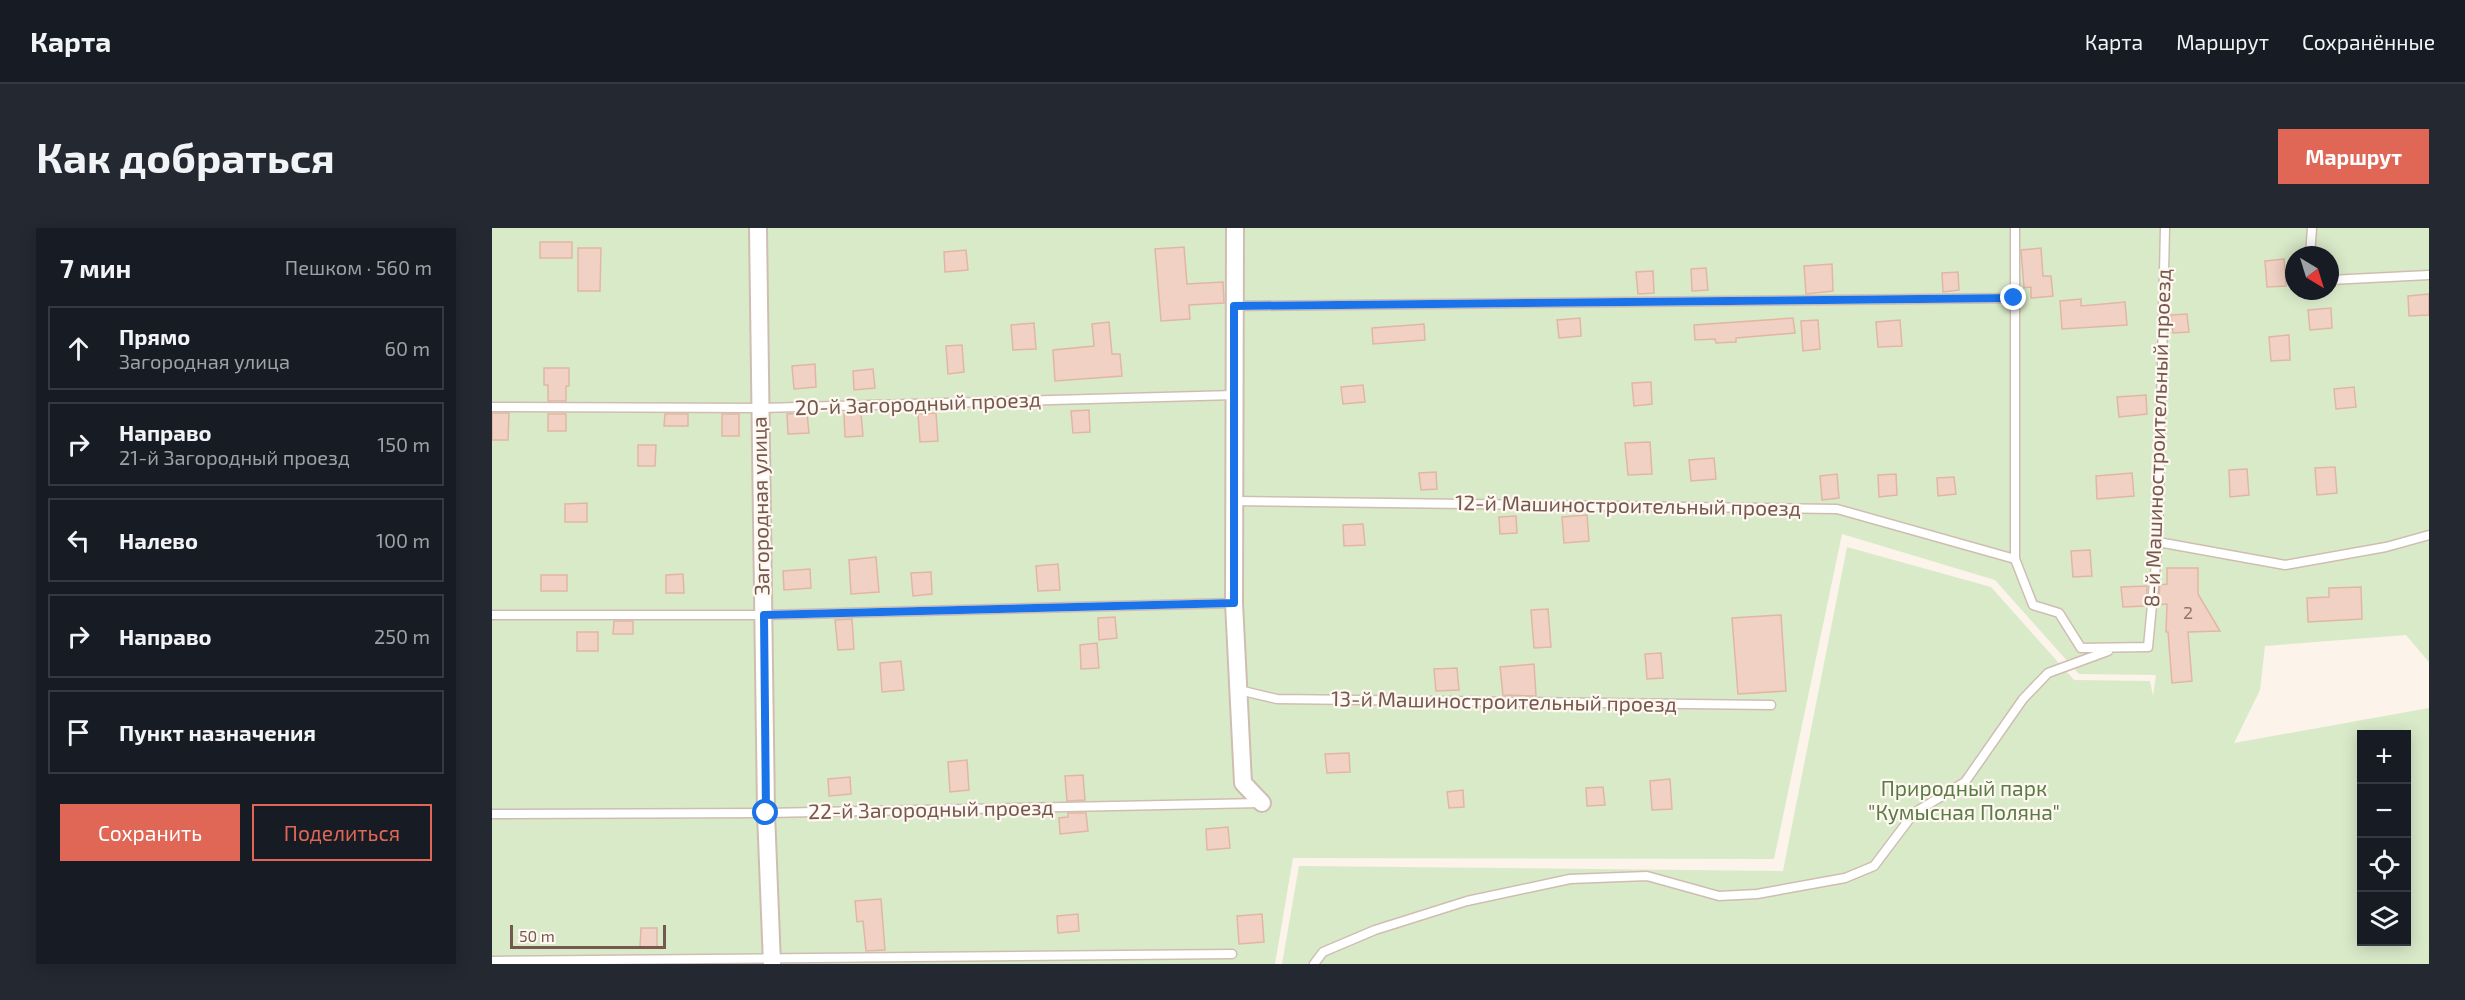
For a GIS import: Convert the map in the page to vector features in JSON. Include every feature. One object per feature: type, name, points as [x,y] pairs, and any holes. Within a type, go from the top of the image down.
[{"type":"street","name":"Загородная улица","points":[[758,228],[766,813],[772,961]]},
{"type":"street","points":[[1235,228],[1234,603],[1243,783],[1262,803]]},
{"type":"lane","points":[[2016,228],[2015,559],[2033,605],[2060,613],[2081,648],[2114,648]]},
{"type":"lane","name":"8-й Машиностроительный проезд","points":[[2114,648],[2148,647],[2158,542],[2164,228]]},
{"type":"lane","points":[[2311,246],[2312,228]]},
{"type":"lane","points":[[2339,280],[2429,276]]},
{"type":"lane","points":[[1234,306],[2014,298]]},
{"type":"lane","name":"20-й Загородный проезд","points":[[492,407],[759,408],[1235,395]]},
{"type":"lane","name":"12-й Машиностроительный проезд","points":[[1235,501],[1837,509],[2015,559]]},
{"type":"lane","points":[[2158,542],[2285,565],[2386,547],[2429,536]]},
{"type":"lane","points":[[492,615],[764,615],[1234,603]]},
{"type":"lane","points":[[1314,964],[1323,952],[1375,930],[1467,902],[1570,879],[1647,876],[1719,896],[1757,894],[1845,879],[1875,866],[1914,813],[1965,782],[2023,699],[2048,673],[2114,648]]},
{"type":"lane","name":"13-й Машиностроительный проезд","points":[[1239,690],[1278,699],[1771,705]]},
{"type":"lane","name":"22-й Загородный проезд","points":[[492,814],[766,813],[1262,803]]},
{"type":"lane","points":[[492,961],[772,961],[1232,954]]},
{"type":"green space","name":"Природный парк \"Кумысная Поляна\"","points":[[492,228],[2429,228],[2429,662],[2406,635],[2265,646],[2260,690],[2234,743],[2429,708],[2429,964],[1282,964],[1299,866],[1783,871],[1847,547],[1991,587],[2074,680],[2150,681],[2153,696],[2156,675],[2079,674],[1995,580],[1842,534],[1774,859],[1293,858],[1275,964],[492,964]]},
{"type":"building","points":[[540,242],[572,242],[572,258],[540,258]]},
{"type":"building","points":[[1184,247],[1187,284],[1223,282],[1224,303],[1189,305],[1190,319],[1161,321],[1155,249]]},
{"type":"building","points":[[578,248],[601,248],[600,291],[578,291]]},
{"type":"building","points":[[2041,248],[2043,276],[2051,276],[2053,296],[2031,298],[2031,287],[2024,288],[2021,250]]},
{"type":"building","points":[[966,250],[968,270],[945,272],[944,252]]},
{"type":"building","points":[[2284,259],[2285,286],[2267,287],[2265,261]]},
{"type":"building","points":[[1832,264],[1833,291],[1806,294],[1804,266]]},
{"type":"building","points":[[1706,268],[1708,290],[1692,291],[1691,269]]},
{"type":"building","points":[[1653,271],[1654,293],[1638,294],[1636,272]]},
{"type":"building","points":[[1958,272],[1959,290],[1943,292],[1942,273]]},
{"type":"building","points":[[2429,294],[2429,315],[2409,316],[2408,296]]},
{"type":"building","points":[[2081,299],[2081,306],[2125,302],[2127,325],[2062,329],[2060,301]]},
{"type":"building","points":[[2331,308],[2332,328],[2310,330],[2308,310]]},
{"type":"building","points":[[2187,314],[2189,332],[2173,333],[2171,315]]},
{"type":"building","points":[[1580,318],[1581,336],[1559,338],[1557,320]]},
{"type":"building","points":[[1793,318],[1795,333],[1736,338],[1736,342],[1716,343],[1715,339],[1695,340],[1694,325]]},
{"type":"building","points":[[1818,320],[1820,349],[1803,351],[1801,321]]},
{"type":"building","points":[[1900,320],[1902,346],[1878,347],[1876,322]]},
{"type":"building","points":[[1109,322],[1112,354],[1120,354],[1122,376],[1055,381],[1053,350],[1094,346],[1092,324]]},
{"type":"building","points":[[1034,323],[1036,349],[1013,350],[1011,325]]},
{"type":"building","points":[[1424,324],[1425,340],[1373,344],[1372,328]]},
{"type":"building","points":[[2289,335],[2290,360],[2271,361],[2269,337]]},
{"type":"building","points":[[962,345],[964,372],[948,374],[946,346]]},
{"type":"building","points":[[815,364],[816,387],[794,389],[792,366]]},
{"type":"building","points":[[544,368],[569,368],[566,401],[548,401],[548,385],[544,385]]},
{"type":"building","points":[[873,369],[875,388],[854,390],[853,371]]},
{"type":"building","points":[[1651,382],[1652,404],[1634,406],[1632,383]]},
{"type":"building","points":[[1363,385],[1365,402],[1343,404],[1341,387]]},
{"type":"building","points":[[2354,387],[2356,407],[2336,409],[2334,389]]},
{"type":"building","points":[[2146,395],[2147,414],[2119,417],[2117,397]]},
{"type":"building","points":[[1089,410],[1090,432],[1073,433],[1071,411]]},
{"type":"building","points":[[492,413],[509,413],[508,440],[492,440]]},
{"type":"building","points":[[807,413],[809,433],[788,434],[787,414]]},
{"type":"building","points":[[861,413],[863,436],[845,437],[844,414]]},
{"type":"building","points":[[936,413],[938,441],[920,442],[918,414]]},
{"type":"building","points":[[548,414],[566,414],[566,431],[548,431]]},
{"type":"building","points":[[665,414],[688,414],[688,426],[664,426]]},
{"type":"building","points":[[722,414],[739,414],[739,436],[722,436]]},
{"type":"building","points":[[1650,442],[1652,474],[1628,475],[1625,443]]},
{"type":"building","points":[[638,445],[656,445],[655,466],[638,466]]},
{"type":"building","points":[[1714,458],[1716,479],[1691,481],[1689,460]]},
{"type":"building","points":[[2335,467],[2337,493],[2317,495],[2315,468]]},
{"type":"building","points":[[2247,469],[2249,495],[2230,497],[2229,470]]},
{"type":"building","points":[[1436,472],[1437,489],[1421,490],[1419,473]]},
{"type":"building","points":[[2132,473],[2134,496],[2097,499],[2096,476]]},
{"type":"building","points":[[1837,474],[1839,498],[1822,500],[1820,476]]},
{"type":"building","points":[[1896,474],[1897,495],[1879,497],[1878,475]]},
{"type":"building","points":[[1954,477],[1956,494],[1938,496],[1937,478]]},
{"type":"building","points":[[587,503],[587,522],[565,522],[565,504]]},
{"type":"building","points":[[1587,515],[1589,541],[1564,543],[1562,517]]},
{"type":"building","points":[[1516,516],[1517,533],[1500,534],[1499,517]]},
{"type":"building","points":[[1363,524],[1365,545],[1344,546],[1343,525]]},
{"type":"building","points":[[2090,550],[2092,576],[2073,577],[2071,551]]},
{"type":"building","points":[[876,557],[879,592],[851,594],[849,560]]},
{"type":"building","points":[[1058,564],[1060,590],[1038,591],[1036,566]]},
{"type":"building","points":[[2167,568],[2198,568],[2198,594],[2220,631],[2188,632],[2192,681],[2172,683],[2168,632],[2166,632],[2167,604],[2158,605],[2160,585],[2167,584]]},
{"type":"building","points":[[810,569],[811,588],[784,590],[783,571]]},
{"type":"building","points":[[931,572],[932,594],[913,596],[911,573]]},
{"type":"building","points":[[683,574],[684,593],[666,593],[666,575]]},
{"type":"building","points":[[541,575],[567,575],[567,591],[541,591]]},
{"type":"building","points":[[2147,586],[2146,606],[2123,607],[2121,587]]},
{"type":"building","points":[[2361,587],[2362,619],[2308,622],[2307,598],[2329,597],[2329,588]]},
{"type":"building","points":[[1548,609],[1551,647],[1534,648],[1531,610]]},
{"type":"building","points":[[1781,615],[1786,691],[1738,694],[1732,618]]},
{"type":"building","points":[[1115,617],[1117,638],[1099,640],[1098,618]]},
{"type":"building","points":[[852,619],[854,649],[838,650],[835,620]]},
{"type":"building","points":[[614,621],[633,621],[633,634],[613,634]]},
{"type":"building","points":[[577,632],[598,632],[598,651],[577,651]]},
{"type":"building","points":[[1097,643],[1099,668],[1081,669],[1080,645]]},
{"type":"building","points":[[1661,653],[1663,678],[1647,679],[1645,654]]},
{"type":"building","points":[[901,661],[904,690],[882,692],[880,663]]},
{"type":"building","points":[[1534,664],[1536,696],[1503,695],[1500,667]]},
{"type":"building","points":[[1457,668],[1459,690],[1436,691],[1434,669]]},
{"type":"building","points":[[1349,753],[1350,772],[1327,773],[1325,754]]},
{"type":"building","points":[[967,760],[969,790],[950,792],[948,762]]},
{"type":"building","points":[[1083,775],[1085,800],[1067,801],[1065,776]]},
{"type":"building","points":[[850,777],[851,794],[829,796],[828,779]]},
{"type":"building","points":[[1670,779],[1672,809],[1652,810],[1650,781]]},
{"type":"building","points":[[1603,787],[1605,805],[1587,806],[1586,788]]},
{"type":"building","points":[[1463,790],[1464,807],[1449,808],[1447,792]]},
{"type":"building","points":[[1068,813],[1086,813],[1088,831],[1060,834],[1059,818],[1068,817]]},
{"type":"building","points":[[1228,827],[1230,848],[1207,850],[1206,829]]},
{"type":"building","points":[[881,899],[885,950],[866,951],[863,921],[857,922],[855,901]]},
{"type":"building","points":[[1078,914],[1079,931],[1058,933],[1057,916]]},
{"type":"building","points":[[1262,914],[1264,942],[1239,944],[1237,916]]},
{"type":"building","points":[[641,928],[657,928],[657,947],[640,947]]},
{"type":"route","points":[[766,813],[764,615],[1234,603],[1234,306],[2014,298]]}]
